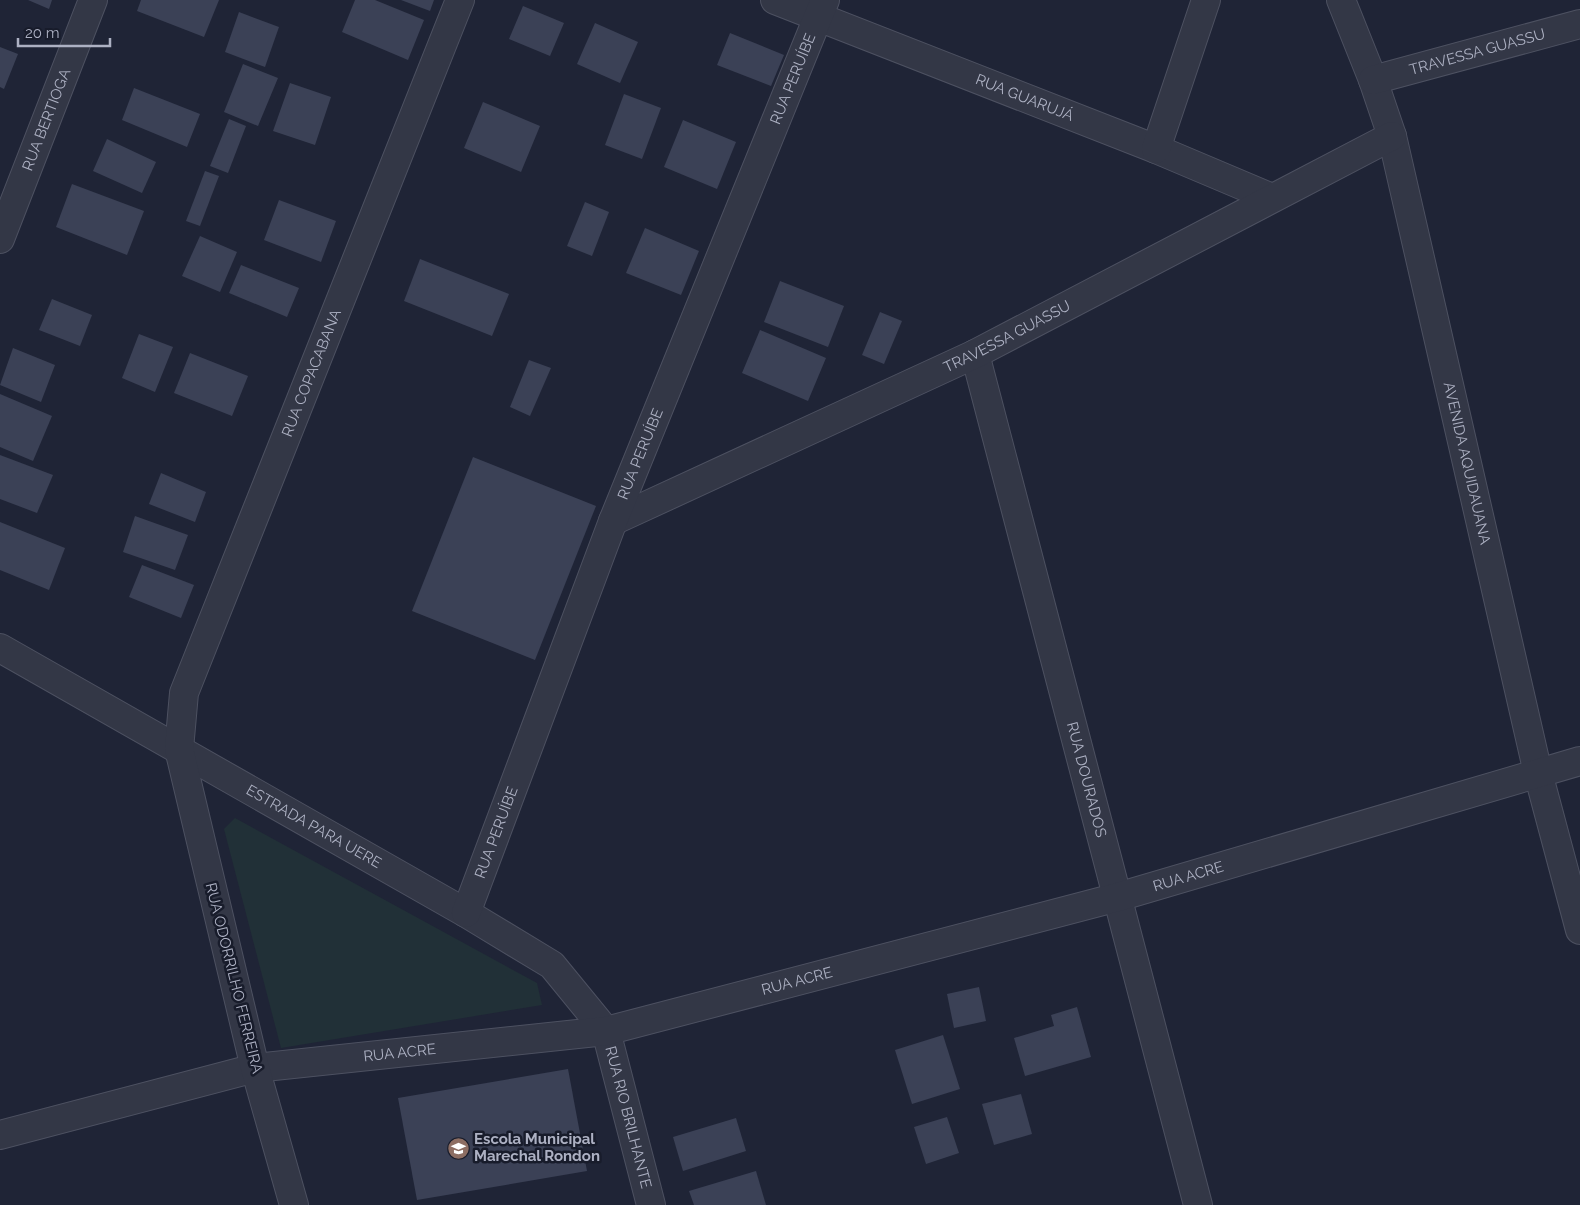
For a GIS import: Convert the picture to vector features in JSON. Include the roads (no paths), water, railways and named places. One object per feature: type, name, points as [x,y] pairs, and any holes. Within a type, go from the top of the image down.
[{"type":"street","name":"RUA BERTIOGA","points":[[0,239],[93,0]]},
{"type":"street","name":"RUA COPACABANA","points":[[178,749],[184,693],[460,0]]},
{"type":"street","name":"RUA GUARUJÁ","points":[[775,0],[822,8],[1272,198]]},
{"type":"street","points":[[1156,149],[1206,0]]},
{"type":"street","name":"AVENIDA AQUIDAUANA","points":[[1341,0],[1373,80],[1392,136],[1538,773],[1580,930]]},
{"type":"street","name":"RUA PERUÍBE","points":[[466,913],[613,521],[822,8]]},
{"type":"street","name":"TRAVESSA GUASSU","points":[[1373,80],[1580,24]]},
{"type":"street","name":"TRAVESSA GUASSU","points":[[613,521],[975,354],[1392,136]]},
{"type":"street","name":"RUA DOURADOS","points":[[975,354],[1198,1205]]},
{"type":"street","name":"ESTRADA PARA UERE","points":[[0,648],[466,913],[552,965],[606,1031]]},
{"type":"street","name":"RUA ODORRILHO FERREIRA","points":[[178,749],[255,1068],[294,1205]]},
{"type":"street","name":"RUA ACRE","points":[[0,1135],[255,1068],[606,1031],[1118,896],[1580,761]]},
{"type":"street","name":"RUA RIO BRILHANTE","points":[[606,1031],[651,1205]]},
{"type":"place","name":"Escola Municipal Marechal Rondon","points":[[458,1148]]}]
